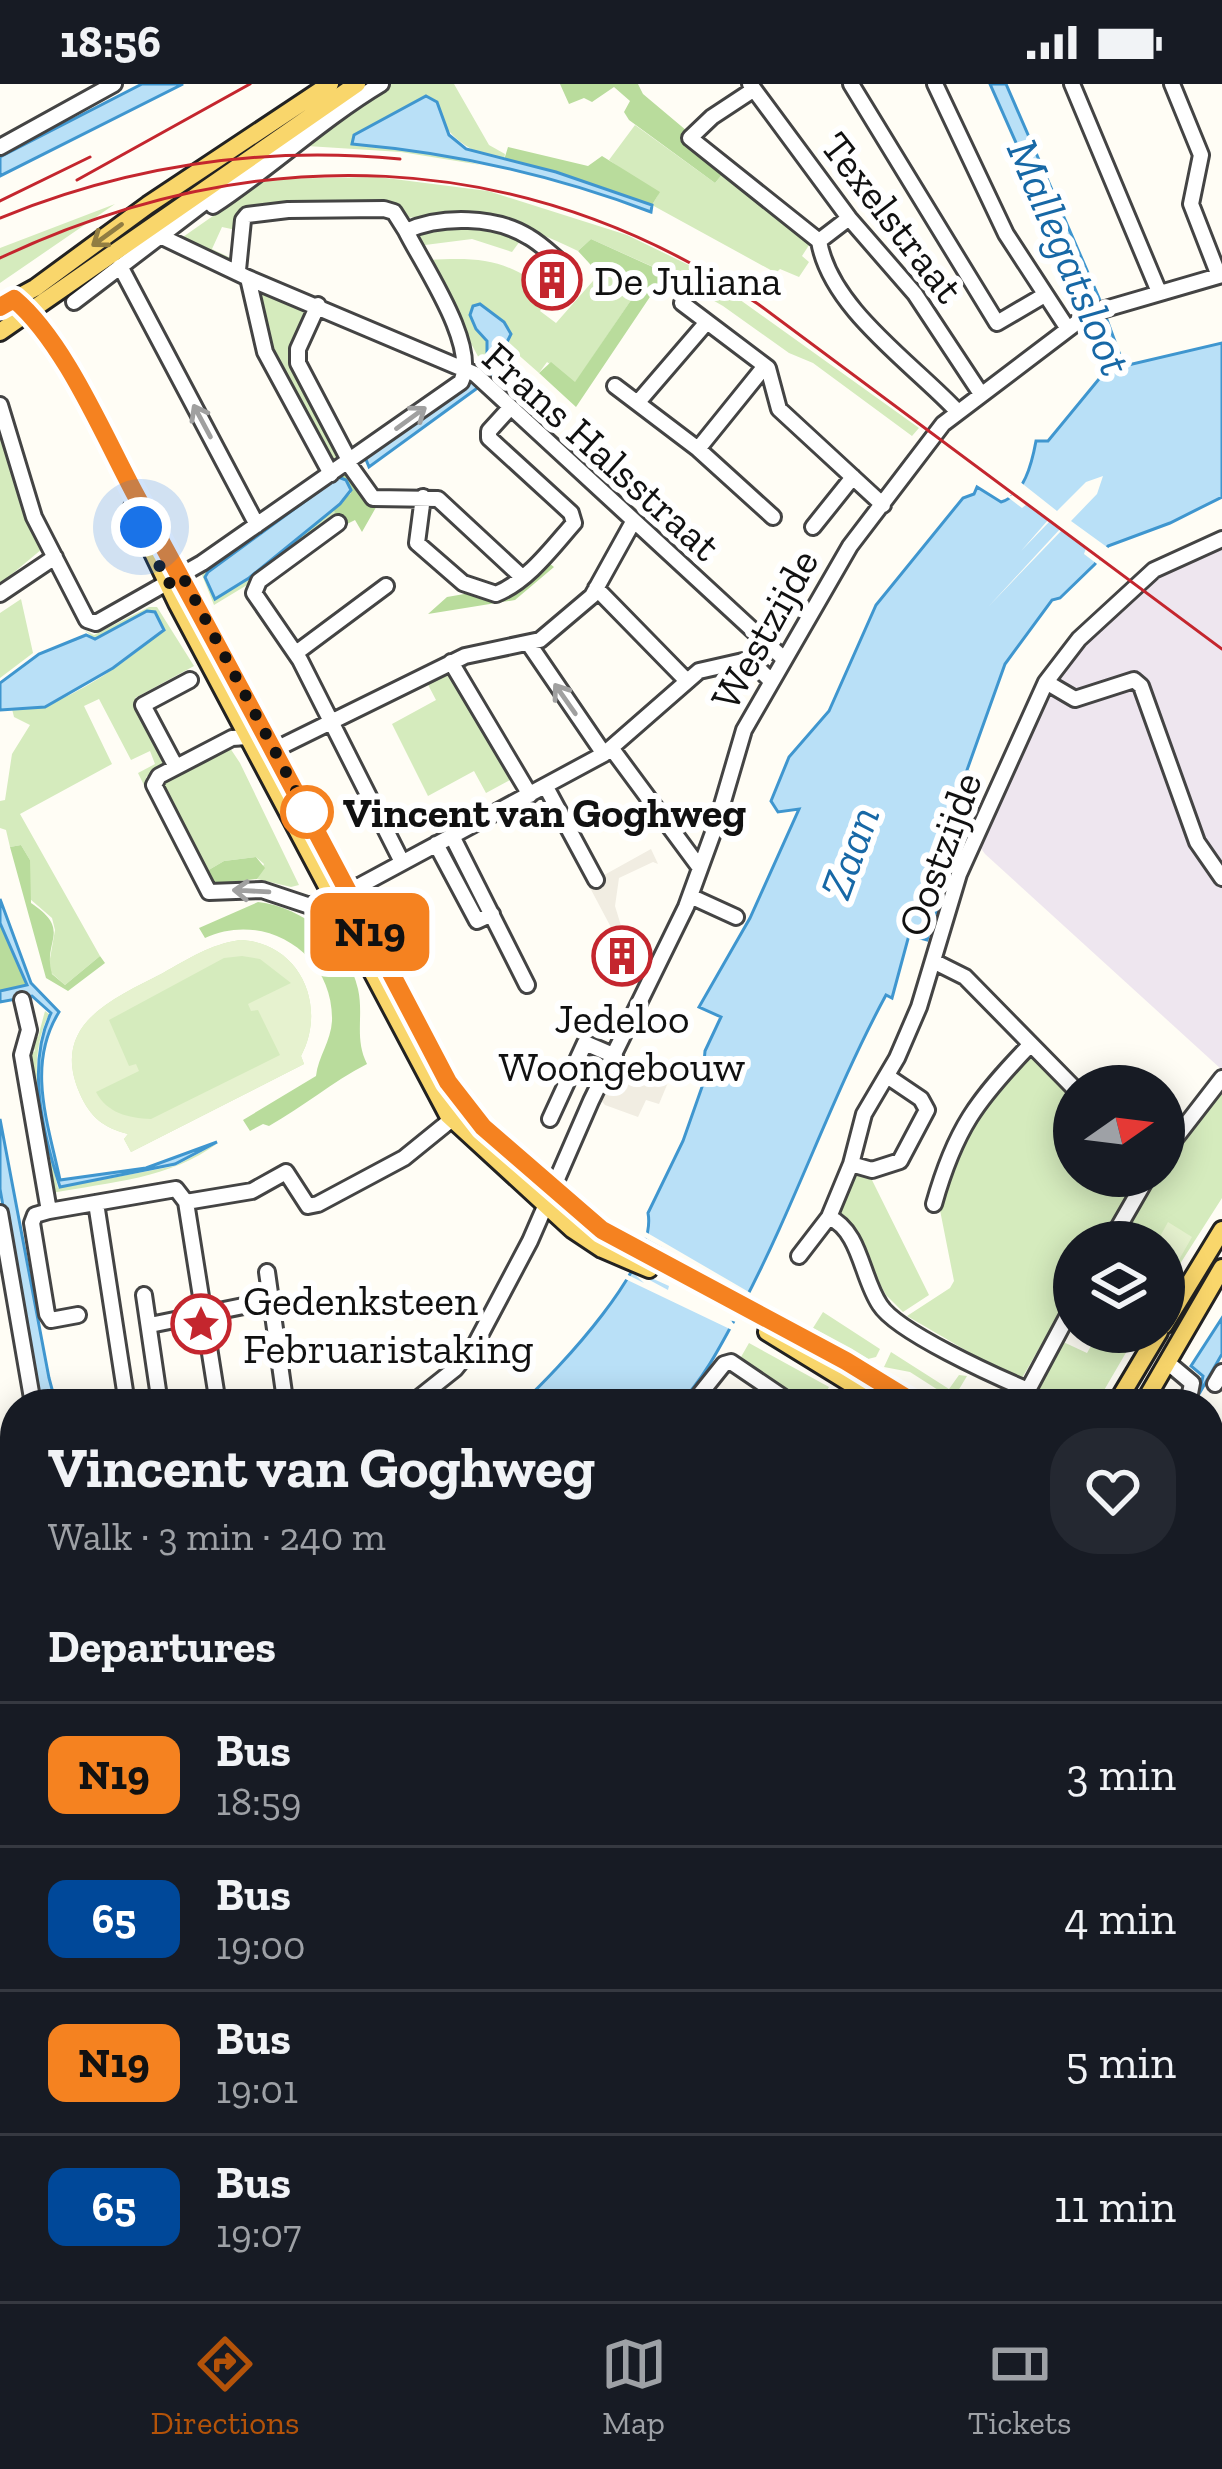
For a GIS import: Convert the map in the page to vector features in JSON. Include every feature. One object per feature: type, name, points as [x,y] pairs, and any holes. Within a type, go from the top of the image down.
[{"type":"main road","points":[[330,84],[7,303],[25,316],[75,381],[248,737],[340,894],[459,1114],[590,1242],[619,1249],[887,1389]]},
{"type":"main road","points":[[0,332],[357,84]]},
{"type":"main road","points":[[175,580],[274,750],[340,894]]},
{"type":"main road","points":[[1185,1291],[1222,1230]]},
{"type":"main road","points":[[1152,1389],[1220,1275]]},
{"type":"main road","points":[[762,1324],[861,1389]]},
{"type":"main road","points":[[1125,1389],[1147,1353]]},
{"type":"street","points":[[0,143],[98,84]]},
{"type":"street","points":[[0,143],[114,84]]},
{"type":"street","points":[[74,302],[186,218],[253,180],[289,154],[304,136],[381,84]]},
{"type":"street","points":[[851,84],[998,323],[1043,296]]},
{"type":"street","points":[[935,84],[1006,234],[1068,329]]},
{"type":"street","points":[[1072,84],[1160,292],[1221,275],[1191,204],[1201,154],[1172,84]]},
{"type":"street","points":[[752,87],[690,139],[819,242],[835,288],[957,411]]},
{"type":"street","name":"Texelstraat","points":[[752,87],[849,218],[915,294],[981,394]]},
{"type":"street","points":[[0,405],[34,517],[87,620],[96,623],[175,580],[349,463],[460,382],[475,375],[406,231],[394,212],[384,209],[253,212],[243,220],[243,274],[265,352],[331,474]]},
{"type":"street","points":[[819,242],[849,218]]},
{"type":"street","points":[[406,231],[452,221],[496,224],[530,237],[568,268]]},
{"type":"street","name":"Frans Halsstraat","points":[[160,236],[475,375],[784,659]]},
{"type":"street","points":[[120,266],[257,525]]},
{"type":"street","name":"Westzijde","points":[[430,1389],[476,1343],[549,1197],[690,896],[744,730],[835,566],[957,411],[1095,311],[1160,292]]},
{"type":"street","points":[[682,304],[765,366],[779,409],[883,505]]},
{"type":"street","points":[[318,305],[298,349],[298,363],[349,463],[373,498],[438,499],[522,577]]},
{"type":"street","points":[[639,401],[707,322]]},
{"type":"street","points":[[698,449],[765,366]]},
{"type":"street","points":[[615,386],[698,449],[773,517]]},
{"type":"street","points":[[423,496],[417,543],[463,583],[496,594],[522,577],[574,523],[571,513],[488,438],[509,409]]},
{"type":"street","points":[[812,526],[853,477]]},
{"type":"street","points":[[274,750],[465,656],[540,640],[596,588],[633,522]]},
{"type":"street","points":[[338,523],[260,581],[256,598],[296,652],[402,862]]},
{"type":"street","name":"Oostzijde","points":[[800,1256],[829,1216],[851,1164],[864,1114],[887,1076],[934,962],[959,874],[1046,682],[1079,639],[1154,570],[1222,539]]},
{"type":"street","points":[[0,594],[55,557]]},
{"type":"street","points":[[296,652],[386,586]]},
{"type":"street","points":[[596,588],[686,680]]},
{"type":"street","points":[[529,644],[700,868]]},
{"type":"street","points":[[248,737],[232,737],[159,776],[154,785],[209,892],[262,890],[310,906],[530,796],[608,751],[686,680],[715,665],[743,661],[771,681]]},
{"type":"street","points":[[452,662],[530,796]]},
{"type":"street","points":[[176,767],[143,705],[190,680]]},
{"type":"street","points":[[1046,682],[1075,699],[1134,680],[1141,686],[1197,842],[1222,878]]},
{"type":"street","points":[[547,787],[596,880]]},
{"type":"street","points":[[452,836],[527,985]]},
{"type":"street","points":[[436,844],[477,921],[492,914]]},
{"type":"street","points":[[690,896],[736,917]]},
{"type":"street","points":[[934,962],[965,977],[1053,1068]]},
{"type":"street","points":[[22,1000],[29,1030],[22,1055],[49,1211]]},
{"type":"street","points":[[550,1119],[585,1043],[615,1057]]},
{"type":"street","points":[[934,1204],[964,1123],[979,1099],[1030,1046]]},
{"type":"street","points":[[851,1164],[872,1170],[899,1161],[927,1110],[921,1099],[887,1076]]},
{"type":"street","points":[[1185,1126],[1222,1078]]},
{"type":"street","points":[[186,1202],[252,1191],[286,1172],[308,1206],[404,1158],[459,1114]]},
{"type":"street","points":[[78,1315],[51,1320],[46,1314],[34,1215],[176,1189],[186,1202],[215,1389]]},
{"type":"street","points":[[96,1203],[125,1389]]},
{"type":"street","points":[[0,1213],[30,1389]]},
{"type":"street","points":[[829,1216],[848,1231],[881,1308],[904,1326],[1026,1389]]},
{"type":"street","points":[[1201,1265],[1220,1275]]},
{"type":"street","points":[[267,1272],[283,1389]]},
{"type":"street","points":[[144,1295],[158,1389]]},
{"type":"street","points":[[150,1325],[268,1301]]},
{"type":"street","points":[[1029,1389],[1053,1343]]},
{"type":"street","points":[[704,1389],[731,1362],[771,1389]]},
{"type":"street","points":[[1167,1362],[1192,1383],[1191,1389]]},
{"type":"street","points":[[124,1383],[157,1381]]},
{"type":"shaded area","points":[[1222,541],[1221,1069],[975,840],[1046,691],[1095,617],[1181,554]]},
{"type":"shaded area","points":[[651,849],[658,864],[619,878],[615,906],[622,929],[614,933],[588,884]]},
{"type":"shaded area","points":[[618,1053],[669,1080],[659,1104],[646,1100],[638,1117],[600,1099]]},
{"type":"green space","points":[[391,84],[454,84],[489,145],[505,154],[504,160],[456,138],[426,96],[354,135],[352,143],[430,152],[481,165],[401,152],[307,146]]},
{"type":"green space","points":[[560,84],[638,84],[643,94],[687,131],[684,140],[725,171],[715,183],[629,120],[624,112],[630,101],[614,87],[592,102],[584,98],[569,104]]},
{"type":"green space","points":[[635,125],[715,183],[725,171],[811,242],[802,256],[809,262],[799,277],[780,269],[776,273],[652,205],[658,195],[609,160]]},
{"type":"green space","points":[[508,147],[588,166],[602,156],[660,192],[652,205],[556,172],[504,160]]},
{"type":"green space","points":[[378,177],[488,191],[627,235],[697,269],[919,428],[912,436],[813,363],[789,353],[723,306],[591,239],[578,251],[513,224],[475,217],[243,211],[236,230],[222,227],[212,249],[231,261],[180,239],[266,179]]},
{"type":"green space","points":[[115,204],[0,283],[0,248]]},
{"type":"green space","points":[[487,226],[523,237],[512,252],[472,239],[425,245],[428,260],[480,260],[508,267],[552,295],[540,311],[556,323],[607,265],[612,264],[640,287],[575,383],[547,362],[539,373],[506,344],[511,334],[476,329],[487,341],[487,369],[415,240],[417,230]]},
{"type":"green space","points":[[591,239],[666,273],[576,407],[539,373],[551,362],[575,382],[640,287],[612,264],[600,275],[578,251]]},
{"type":"green space","points":[[256,286],[308,305],[294,350],[342,456],[336,463],[331,463],[264,343]]},
{"type":"green space","points":[[0,423],[42,549],[0,584]]},
{"type":"green space","points":[[343,469],[209,572],[206,577],[214,598],[249,578],[333,510],[339,517],[214,605],[202,575],[206,569]]},
{"type":"green space","points":[[343,469],[379,502],[362,532],[355,520],[345,525],[333,510],[351,493],[346,480],[338,477]]},
{"type":"green space","points":[[545,560],[554,567],[515,600],[428,614],[447,597],[499,588]]},
{"type":"green space","points":[[21,599],[33,653],[0,678],[0,613]]},
{"type":"green space","points":[[149,607],[157,607],[194,666],[135,698],[169,764],[146,777],[182,848],[177,852],[138,773],[155,764],[150,751],[131,760],[99,699],[84,706],[112,764],[20,814],[100,956],[65,985],[48,970],[55,930],[52,918],[30,899],[30,860],[21,845],[10,847],[6,830],[0,828],[0,801],[5,800],[12,754],[30,725],[14,717],[12,709],[30,709],[71,694],[132,655],[164,630],[147,611],[95,639],[84,630],[94,635]]},
{"type":"green space","points":[[445,665],[511,773],[512,779],[486,793],[474,771],[428,796],[392,724],[436,700],[424,677]]},
{"type":"green space","points":[[230,748],[299,885],[257,879],[264,864],[256,857],[224,861],[207,871],[160,782]]},
{"type":"green space","points":[[21,845],[30,860],[31,903],[51,921],[53,929],[52,974],[65,985],[100,956],[105,963],[68,991],[46,978],[10,847]]},
{"type":"green space","points":[[256,857],[265,868],[257,879],[214,884],[207,871],[224,861]]},
{"type":"green space","points":[[258,902],[307,920],[344,957],[358,989],[361,1045],[367,1064],[269,1126],[250,1131],[243,1120],[316,1076],[332,1021],[330,997],[321,976],[292,944],[250,930],[205,938],[199,928]]},
{"type":"green space","points":[[0,923],[27,985],[0,991]]},
{"type":"green space","points":[[240,940],[278,952],[303,980],[311,1017],[301,1056],[304,1064],[131,1152],[124,1139],[128,1134],[99,1120],[80,1094],[73,1070],[79,1032],[91,1017],[125,993],[200,953]]},
{"type":"green space","points":[[229,942],[261,943],[292,964],[303,980],[311,1017],[301,1056],[304,1064],[131,1152],[124,1139],[128,1134],[99,1120],[80,1094],[73,1070],[79,1032],[91,1017],[125,993]],"holes":[[[224,958],[260,959],[291,983],[248,1004],[251,1011],[258,1010],[280,1055],[151,1119],[119,1113],[106,1105],[96,1092],[139,1071],[136,1064],[129,1066],[109,1020]]]},
{"type":"green space","points":[[45,1011],[49,1014],[37,1056],[37,1078],[58,1188],[175,1166],[52,1193],[27,1057],[35,1051],[30,1038],[38,1037]]},
{"type":"green space","points":[[1029,1050],[1053,1074],[1053,1197],[1127,1197],[1113,1221],[1053,1221],[1053,1324],[1022,1378],[1015,1379],[907,1316],[954,1281],[939,1205],[959,1139]]},
{"type":"green space","points":[[1222,1094],[1222,1198],[1185,1256],[1185,1221],[1129,1221],[1143,1197],[1185,1197],[1185,1133]]},
{"type":"green space","points":[[856,1169],[869,1174],[929,1295],[903,1312],[886,1295],[839,1209]]},
{"type":"green space","points":[[823,1312],[880,1349],[876,1357],[868,1359],[813,1328]]},
{"type":"green space","points":[[749,1343],[829,1387],[786,1389],[741,1357]]},
{"type":"green space","points":[[1053,1350],[1126,1353],[1105,1389],[1039,1389],[1037,1378]]},
{"type":"green space","points":[[891,1352],[949,1389],[937,1389],[910,1372],[884,1367]]},
{"type":"green space","points":[[959,1375],[967,1376],[959,1389],[949,1389]]},
{"type":"water","points":[[142,84],[183,84],[0,176],[0,157]]},
{"type":"water","points":[[990,84],[1006,84],[1124,366],[1222,343],[1222,497],[1108,546],[1060,598],[1052,600],[1005,664],[967,770],[971,774],[962,805],[969,809],[927,940],[909,935],[892,998],[886,995],[762,1266],[698,1382],[692,1389],[536,1389],[602,1314],[638,1259],[648,1213],[683,1141],[702,1087],[705,1051],[721,1017],[699,1007],[750,918],[799,809],[778,812],[771,801],[789,757],[829,711],[876,605],[963,498],[974,494],[977,487],[1001,502],[1016,493],[1036,441],[1048,441],[1113,362]]},
{"type":"water","points":[[426,96],[437,102],[449,135],[466,149],[556,172],[652,205],[651,212],[504,168],[352,144],[354,135]]},
{"type":"water","points":[[480,304],[504,322],[511,334],[491,375],[369,467],[365,457],[487,369],[487,341],[470,315],[473,306]]},
{"type":"water","points":[[338,477],[351,490],[340,504],[249,578],[215,599],[205,577],[208,572]]},
{"type":"water","points":[[147,611],[155,612],[164,630],[113,668],[45,707],[0,710],[0,683],[39,654],[86,635],[95,639]]},
{"type":"water","points":[[0,899],[31,983],[59,1012],[49,1032],[42,1073],[60,1180],[146,1168],[217,1142],[175,1164],[60,1187],[43,1122],[38,1077],[51,1013],[32,996],[0,1002],[0,991],[27,985],[0,923]]},
{"type":"water","points":[[0,1119],[52,1389],[35,1389],[0,1189]]},
{"type":"water","points":[[1222,1318],[1222,1354],[1202,1389],[1203,1376],[1191,1366]]},
{"type":"pier","points":[[1103,476],[1097,494],[1071,521],[1111,550],[1099,561],[1101,567],[1062,530],[988,607],[1060,529],[1050,521],[1021,551],[1048,520],[1005,495],[1011,496],[1019,481],[1057,511],[1086,482]]},
{"type":"pier","points":[[644,1231],[754,1295],[739,1323],[730,1320],[737,1327],[734,1331],[619,1276],[622,1272],[644,1283],[629,1269],[668,1290],[669,1286],[625,1266],[681,1267],[682,1262],[643,1243],[664,1248],[642,1236]]},
{"type":"railway","points":[[77,180],[250,84]]},
{"type":"railway","points":[[0,218],[97,185],[196,164],[298,155],[400,159]]},
{"type":"railway","points":[[0,201],[90,157]]},
{"type":"railway","points":[[0,258],[96,219],[193,192],[289,178],[386,176],[481,188],[575,213],[668,251],[758,304],[1222,649]]},
{"type":"bus line","name":"N19","points":[[0,307],[14,299],[31,313],[75,381],[466,1109],[580,1214],[612,1237],[892,1389]]},
{"type":"place","name":"De Juliana","points":[[552,280]]},
{"type":"place","name":"Vincent van Goghweg","points":[[307,812]]},
{"type":"place","name":"Jedeloo Woongebouw","points":[[622,956]]},
{"type":"place","name":"Gedenksteen Februaristaking","points":[[201,1324]]},
{"type":"route","points":[[141,527],[168,584],[182,575],[307,812]]},
{"type":"water label","name":"Mallegatsloot","points":[[1070,257]]},
{"type":"water label","name":"Zaan","points":[[849,852]]}]
